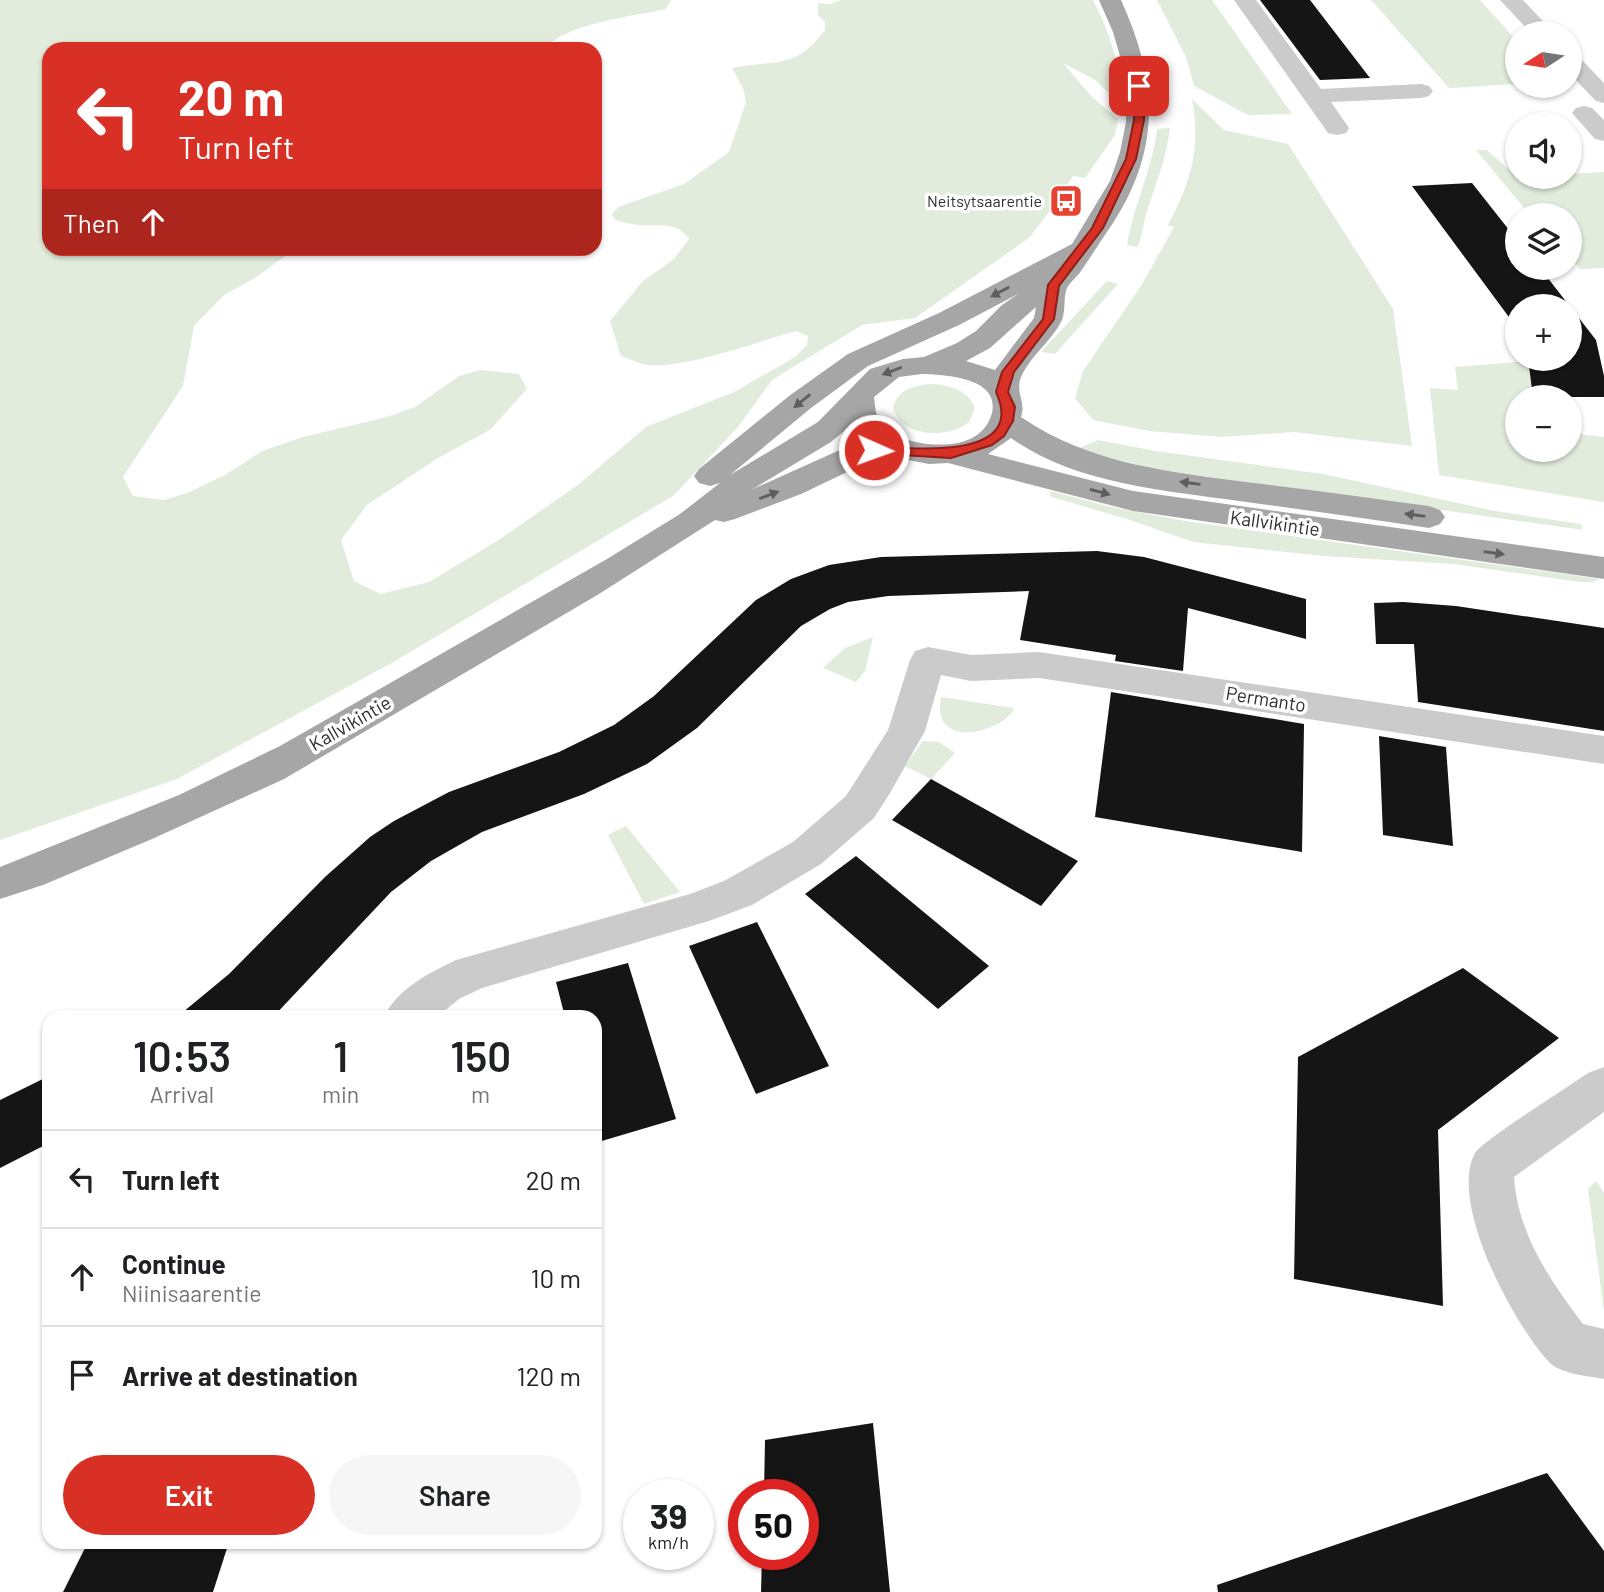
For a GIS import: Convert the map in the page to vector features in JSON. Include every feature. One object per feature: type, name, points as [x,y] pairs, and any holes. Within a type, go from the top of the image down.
[{"type":"main road","points":[[934,363],[973,346],[1019,305],[1054,285],[1083,249],[1109,209],[1131,159],[1139,120],[1139,86],[1135,58],[1125,28],[1111,0]]},
{"type":"main road","points":[[682,528],[708,478],[828,380],[858,360],[949,319],[1083,249]]},
{"type":"main road","points":[[1005,407],[974,372],[934,363],[909,365],[887,371],[869,382],[859,396],[858,409],[862,422],[872,434],[907,451],[951,454],[987,443],[1000,433],[1005,407],[1008,372],[1048,319],[1054,285]]},
{"type":"main road","name":"Kallvikintie","points":[[0,883],[29,874],[248,780],[682,528],[760,469],[835,424],[859,396]]},
{"type":"main road","name":"Kallvikintie","points":[[1005,407],[1027,437],[1055,451],[1092,464],[1145,477],[1604,542]]},
{"type":"main road","name":"Kallvikintie","points":[[682,528],[790,487],[862,452],[907,451]]},
{"type":"main road","name":"Kallvikintie","points":[[951,454],[1133,501],[1604,568]]},
{"type":"street","points":[[1245,0],[1337,128]]},
{"type":"street","points":[[1511,0],[1531,21]]},
{"type":"street","points":[[1582,73],[1604,96]]},
{"type":"street","points":[[1314,96],[1421,91]]},
{"type":"street","points":[[1584,113],[1604,134]]},
{"type":"street","name":"Permanto","points":[[414,1010],[444,986],[471,973],[695,909],[747,888],[807,853],[860,807],[876,783],[906,732],[928,660],[971,668],[1040,665],[1604,750]]},
{"type":"street","points":[[1604,1087],[1493,1165],[1490,1174],[1491,1198],[1525,1285],[1568,1346],[1604,1354]]},
{"type":"green space","points":[[0,0],[671,0],[666,9],[583,27],[552,42],[42,42],[42,256],[285,256],[255,278],[224,295],[194,326],[183,386],[123,477],[133,496],[164,500],[187,493],[225,475],[262,451],[303,437],[387,417],[415,407],[459,376],[480,370],[519,374],[527,389],[490,430],[438,458],[367,505],[341,540],[354,581],[381,594],[429,582],[497,541],[578,485],[646,427],[734,392],[795,357],[807,345],[808,336],[796,331],[696,360],[676,364],[642,364],[621,356],[610,321],[643,281],[674,259],[689,239],[672,227],[629,224],[615,220],[612,214],[618,207],[684,184],[729,152],[746,102],[743,88],[732,68],[783,61],[804,52],[825,30],[825,22],[818,15],[818,3],[830,4],[841,0],[1093,0],[1113,48],[1121,99],[1116,100],[1095,80],[1063,63],[1092,97],[1118,119],[1115,135],[1085,178],[1073,176],[1029,238],[915,318],[862,325],[772,380],[738,427],[673,496],[390,664],[177,779],[0,840]]},
{"type":"green space","points":[[1157,0],[1212,0],[1292,114],[1248,115],[1194,86],[1186,57]]},
{"type":"green space","points":[[1371,0],[1480,0],[1505,28],[1505,85],[1449,88]]},
{"type":"green space","points":[[1192,99],[1224,130],[1288,144],[1393,309],[1412,446],[1294,432],[1221,437],[1149,431],[1093,420],[1075,398],[1083,371],[1141,286],[1174,227],[1168,225],[1183,194],[1192,164],[1195,134]]},
{"type":"green space","points":[[1170,128],[1138,247],[1127,245],[1157,129]]},
{"type":"green space","points":[[1476,150],[1487,150],[1505,166],[1505,185]]},
{"type":"green space","points":[[1604,172],[1604,268],[1582,269],[1582,203],[1520,203],[1508,189],[1582,189],[1582,173]]},
{"type":"green space","points":[[1107,281],[1118,284],[1055,354],[1041,352]]},
{"type":"green space","points":[[1505,363],[1505,371],[1529,371],[1531,385],[1505,385],[1505,462],[1582,462],[1582,434],[1604,437],[1604,502],[1439,475],[1430,388],[1458,390],[1455,367]]},
{"type":"green space","points":[[932,384],[952,387],[968,397],[975,408],[969,422],[950,431],[926,433],[915,430],[898,418],[893,408],[898,396],[913,387]]},
{"type":"green space","points":[[1098,440],[1156,451],[1323,474],[1495,511],[1581,524],[1583,530],[1154,469],[1077,449]]},
{"type":"green space","points":[[1051,491],[1106,506],[1185,521],[1600,579],[1580,582],[1453,564],[1323,556],[1193,542],[1052,497],[1049,494]]},
{"type":"green space","points":[[873,637],[865,671],[856,682],[823,668],[845,648]]},
{"type":"green space","points":[[941,697],[1014,708],[998,724],[970,732],[957,731],[947,726],[941,714]]},
{"type":"green space","points":[[923,741],[939,742],[955,753],[931,779],[905,766]]},
{"type":"green space","points":[[626,826],[680,892],[644,904],[608,835]]},
{"type":"green space","points":[[1596,1181],[1604,1193],[1604,1312],[1588,1189]]},
{"type":"building","points":[[1260,0],[1310,0],[1370,78],[1320,80]]},
{"type":"building","points":[[1472,183],[1505,225],[1505,280],[1549,280],[1561,294],[1505,294],[1505,312],[1412,186]]},
{"type":"building","points":[[1582,322],[1596,340],[1604,376],[1604,397],[1582,397],[1582,385],[1531,385],[1530,371],[1582,371]]},
{"type":"building","points":[[1097,551],[1144,557],[1306,599],[1306,639],[1188,608],[1183,671],[1115,661],[1116,655],[1020,640],[1029,591],[888,596],[848,602],[801,626],[697,728],[647,764],[584,794],[482,832],[431,861],[391,892],[280,1010],[185,1010],[229,974],[325,877],[370,837],[394,821],[449,792],[559,752],[614,725],[654,696],[756,600],[791,579],[829,565],[881,557]]},
{"type":"building","points":[[1374,603],[1456,606],[1604,628],[1604,731],[1418,702],[1414,644],[1376,644]]},
{"type":"building","points":[[1111,692],[1304,724],[1302,852],[1095,817]]},
{"type":"building","points":[[1379,736],[1446,747],[1453,846],[1383,835]]},
{"type":"building","points":[[931,779],[1078,861],[1041,906],[892,820]]},
{"type":"building","points":[[856,856],[989,966],[938,1009],[805,894]]},
{"type":"building","points":[[757,922],[829,1066],[756,1094],[689,946]]},
{"type":"building","points":[[628,963],[676,1119],[602,1141],[602,1010],[563,1010],[556,982]]},
{"type":"building","points":[[1463,968],[1559,1038],[1438,1130],[1443,1306],[1294,1279],[1298,1057]]},
{"type":"building","points":[[42,1079],[42,1147],[0,1168],[0,1100]]},
{"type":"building","points":[[873,1423],[890,1592],[761,1592],[762,1570],[819,1570],[819,1479],[764,1479],[765,1440]]},
{"type":"building","points":[[1547,1473],[1604,1551],[1604,1592],[1218,1592],[1217,1585]]},
{"type":"building","points":[[84,1549],[227,1549],[213,1592],[63,1592]]},
{"type":"place","name":"Neitsytsaarentie","points":[[1066,201]]},
{"type":"route","points":[[874,450],[951,454],[987,443],[1000,433],[1007,421],[1009,407],[1002,392],[1008,372],[1048,319],[1054,285],[1083,249],[1109,209],[1131,159],[1139,120],[1139,86]]}]
